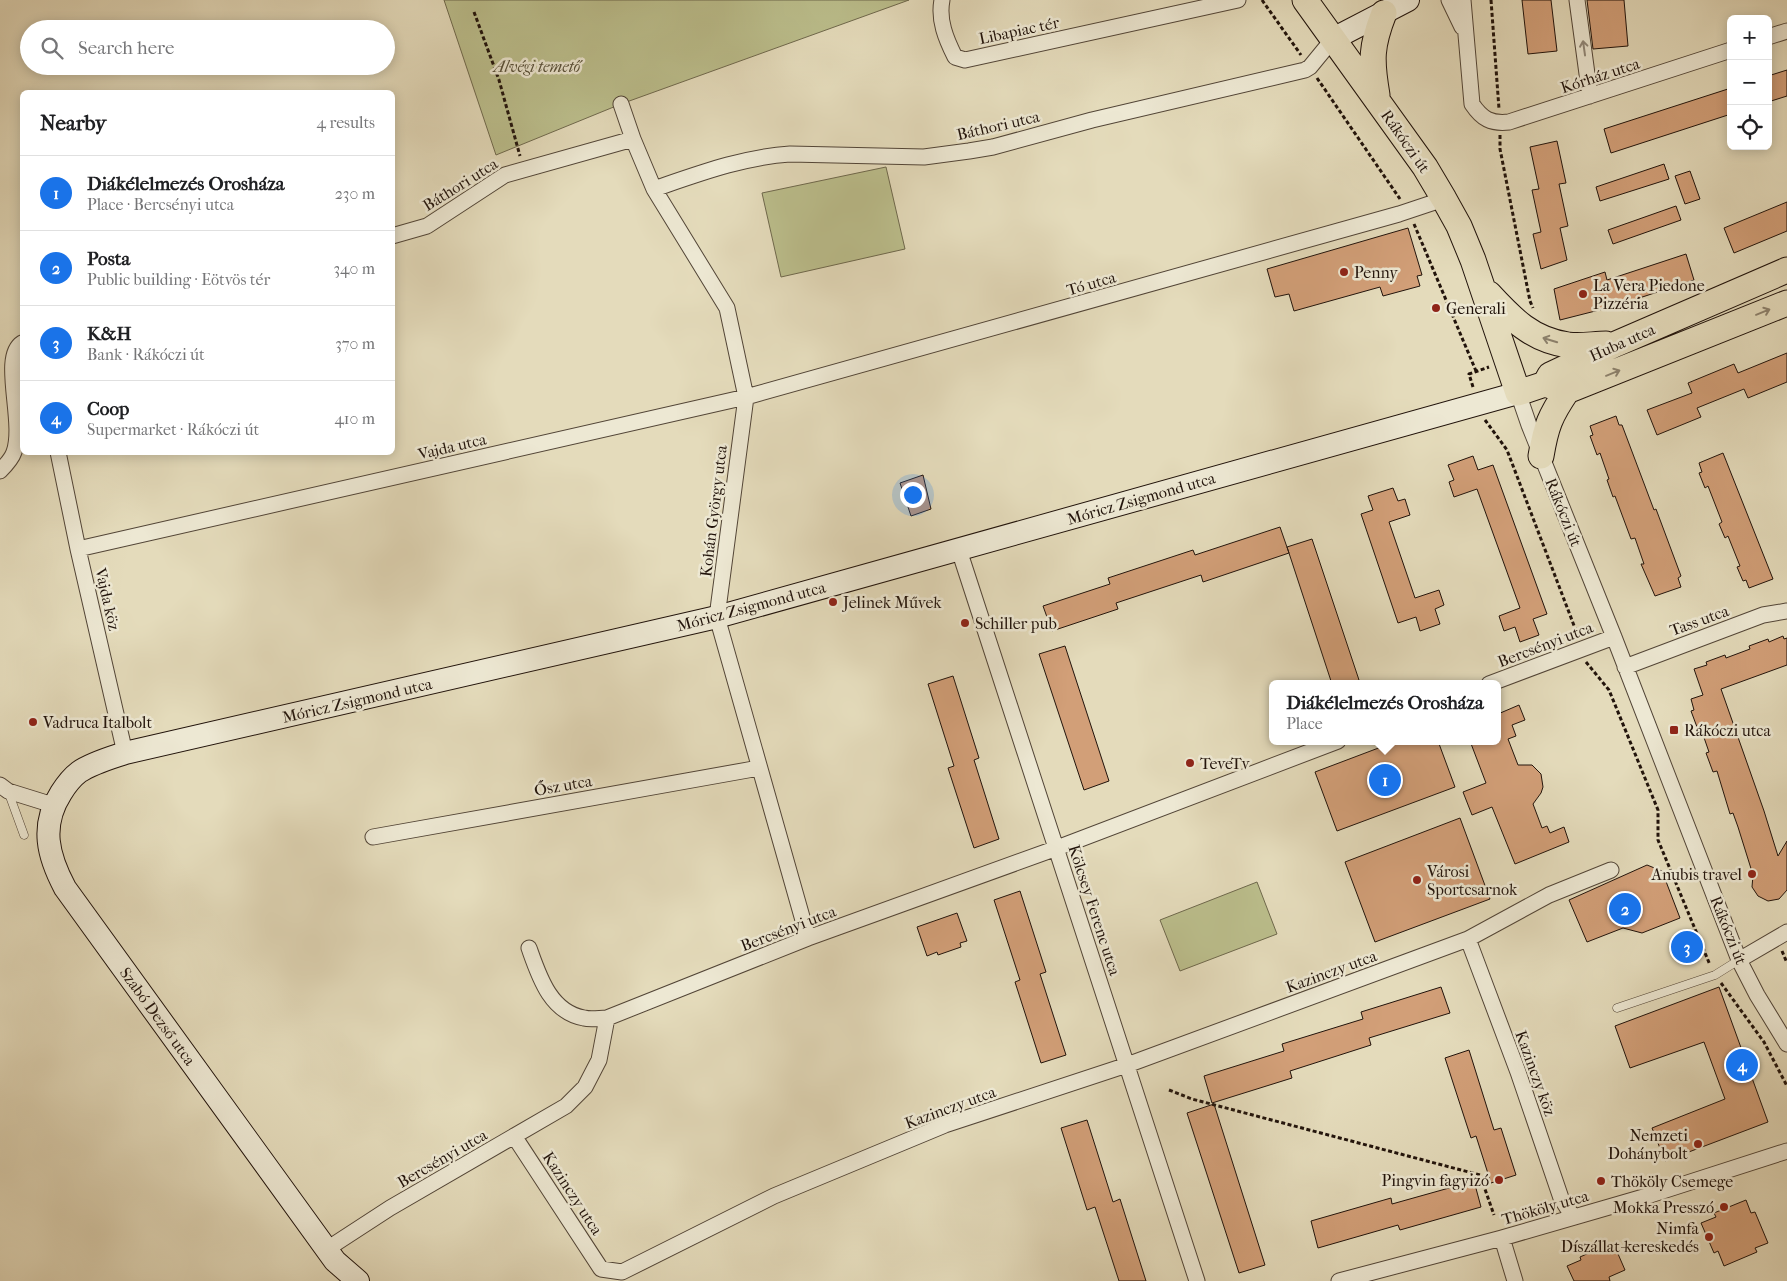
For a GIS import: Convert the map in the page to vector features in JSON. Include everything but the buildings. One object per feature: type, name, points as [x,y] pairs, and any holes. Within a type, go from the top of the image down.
[{"type":"main road","name":"Rákóczi út","points":[[1305,0],[1425,167],[1459,226],[1484,288],[1518,393]]},
{"type":"main road","points":[[1334,39],[1408,0]]},
{"type":"main road","points":[[1378,100],[1372,64],[1374,44],[1384,13]]},
{"type":"main road","name":"Huba utca","points":[[1556,388],[1550,375],[1616,344],[1787,270]]},
{"type":"main road","points":[[1484,288],[1516,323],[1538,336],[1568,345],[1616,344]]},
{"type":"main road","name":"Huba utca","points":[[1518,393],[1556,388],[1787,303]]},
{"type":"main road","points":[[1542,456],[1545,432],[1553,412],[1556,388]]},
{"type":"main road","name":"Móricz Zsigmond utca","points":[[53,805],[67,783],[79,772],[125,753],[717,617],[1518,393]]},
{"type":"main road","name":"Szabó Dezső utca","points":[[53,805],[48,822],[50,852],[55,869],[65,888],[334,1264],[358,1281]]},
{"type":"street","name":"Libapiac tér","points":[[942,0],[940,11],[946,40],[955,57],[965,60],[1238,0]]},
{"type":"street","points":[[1449,0],[1466,38]]},
{"type":"street","points":[[1463,0],[1472,104],[1479,115],[1500,123]]},
{"type":"street","points":[[1577,0],[1590,96]]},
{"type":"street","points":[[1772,36],[1787,31]]},
{"type":"street","points":[[1310,67],[1334,39]]},
{"type":"street","name":"Kórház utca","points":[[1500,123],[1510,122],[1727,51]]},
{"type":"street","name":"Báthori utca","points":[[654,189],[732,164],[773,155],[924,157],[977,150],[1310,67]]},
{"type":"street","name":"Kohán György utca","points":[[621,104],[654,189],[727,308],[746,397],[717,617],[808,938]]},
{"type":"street","name":"Báthori utca","points":[[395,235],[427,226],[505,175],[633,139]]},
{"type":"street","name":"Tó utca","points":[[746,397],[1408,211],[1444,199]]},
{"type":"street","points":[[0,471],[18,452],[16,435],[1,379],[5,357],[18,345]]},
{"type":"street","name":"Rákóczi út","points":[[1518,393],[1740,960],[1787,1044]]},
{"type":"street","name":"Vajda utca","points":[[78,549],[746,397]]},
{"type":"street","name":"Vajda köz","points":[[59,455],[78,549],[125,753]]},
{"type":"street","name":"Kölcsey Ferenc utca","points":[[959,550],[1197,1281]]},
{"type":"street","name":"Tass utca","points":[[1625,667],[1763,615],[1787,611]]},
{"type":"street","name":"Bercsényi utca","points":[[1499,680],[1614,637]]},
{"type":"street","name":"Bercsényi utca","points":[[334,1264],[390,1208],[566,1106],[585,1087],[598,1060],[607,1018],[808,938],[1057,848],[1327,745]]},
{"type":"street","name":"Ősz utca","points":[[373,837],[759,768]]},
{"type":"street","points":[[4,788],[53,805]]},
{"type":"street","name":"Kazinczy utca","points":[[514,1136],[602,1268],[622,1272],[774,1196],[936,1129],[1127,1066],[1468,939],[1549,895],[1611,870]]},
{"type":"street","points":[[1740,960],[1787,932]]},
{"type":"street","name":"Kazinczy köz","points":[[1468,939],[1518,1072],[1562,1198],[1573,1217]]},
{"type":"street","points":[[529,948],[540,980],[560,1008],[584,1018],[607,1018]]},
{"type":"street","name":"Thököly utca","points":[[1340,1281],[1502,1238],[1647,1196],[1787,1151]]},
{"type":"street","points":[[1502,1238],[1515,1281]]},
{"type":"lane","points":[[4,788],[24,835]]},
{"type":"lane","points":[[1617,1008],[1715,975],[1740,960]]},
{"type":"path","points":[[1262,0],[1408,211],[1476,371]]},
{"type":"path","points":[[1491,0],[1500,123],[1500,149],[1534,313]]},
{"type":"path","points":[[474,12],[499,80],[520,155],[517,171]]},
{"type":"path","points":[[1495,432],[1507,450],[1579,637],[1576,644],[1584,659],[1609,690],[1658,810],[1658,840],[1715,975],[1764,1042],[1787,1086]]},
{"type":"path","points":[[1169,1090],[1192,1099],[1480,1175],[1494,1216]]},
{"type":"green space","name":"Alvégi temető","points":[[444,0],[909,0],[621,104],[496,155]]},
{"type":"green space","points":[[886,167],[905,249],[781,277],[762,193]]},
{"type":"green space","points":[[1257,882],[1277,934],[1180,971],[1160,920]]},
{"type":"place","name":"Penny","points":[[1344,272]]},
{"type":"place","name":"La Vera Piedone Pizzéria","points":[[1583,294]]},
{"type":"place","name":"Generali","points":[[1436,308]]},
{"type":"place","name":"Jelinek Művek","points":[[833,602]]},
{"type":"place","name":"Schiller pub","points":[[965,623]]},
{"type":"place","name":"Vadruca Italbolt","points":[[33,722]]},
{"type":"place","name":"Rákóczi utca","points":[[1674,730]]},
{"type":"place","name":"TeveTv","points":[[1190,763]]},
{"type":"place","name":"Diákélelmezés Orosháza","points":[[1385,780]]},
{"type":"place","name":"Anubis travel","points":[[1752,874]]},
{"type":"place","name":"Városi Sportcsarnok","points":[[1417,880]]},
{"type":"place","name":"Posta","points":[[1625,909]]},
{"type":"place","name":"K&H","points":[[1687,947]]},
{"type":"place","name":"Coop","points":[[1742,1065]]},
{"type":"place","name":"Nemzeti Dohánybolt","points":[[1698,1144]]},
{"type":"place","name":"Pingvin fagyizó","points":[[1499,1180]]},
{"type":"place","name":"Thököly Csemege","points":[[1601,1181]]},
{"type":"place","name":"Mokka Presszó","points":[[1724,1207]]},
{"type":"place","name":"Nimfa Díszállat-kereskedés","points":[[1709,1237]]}]
